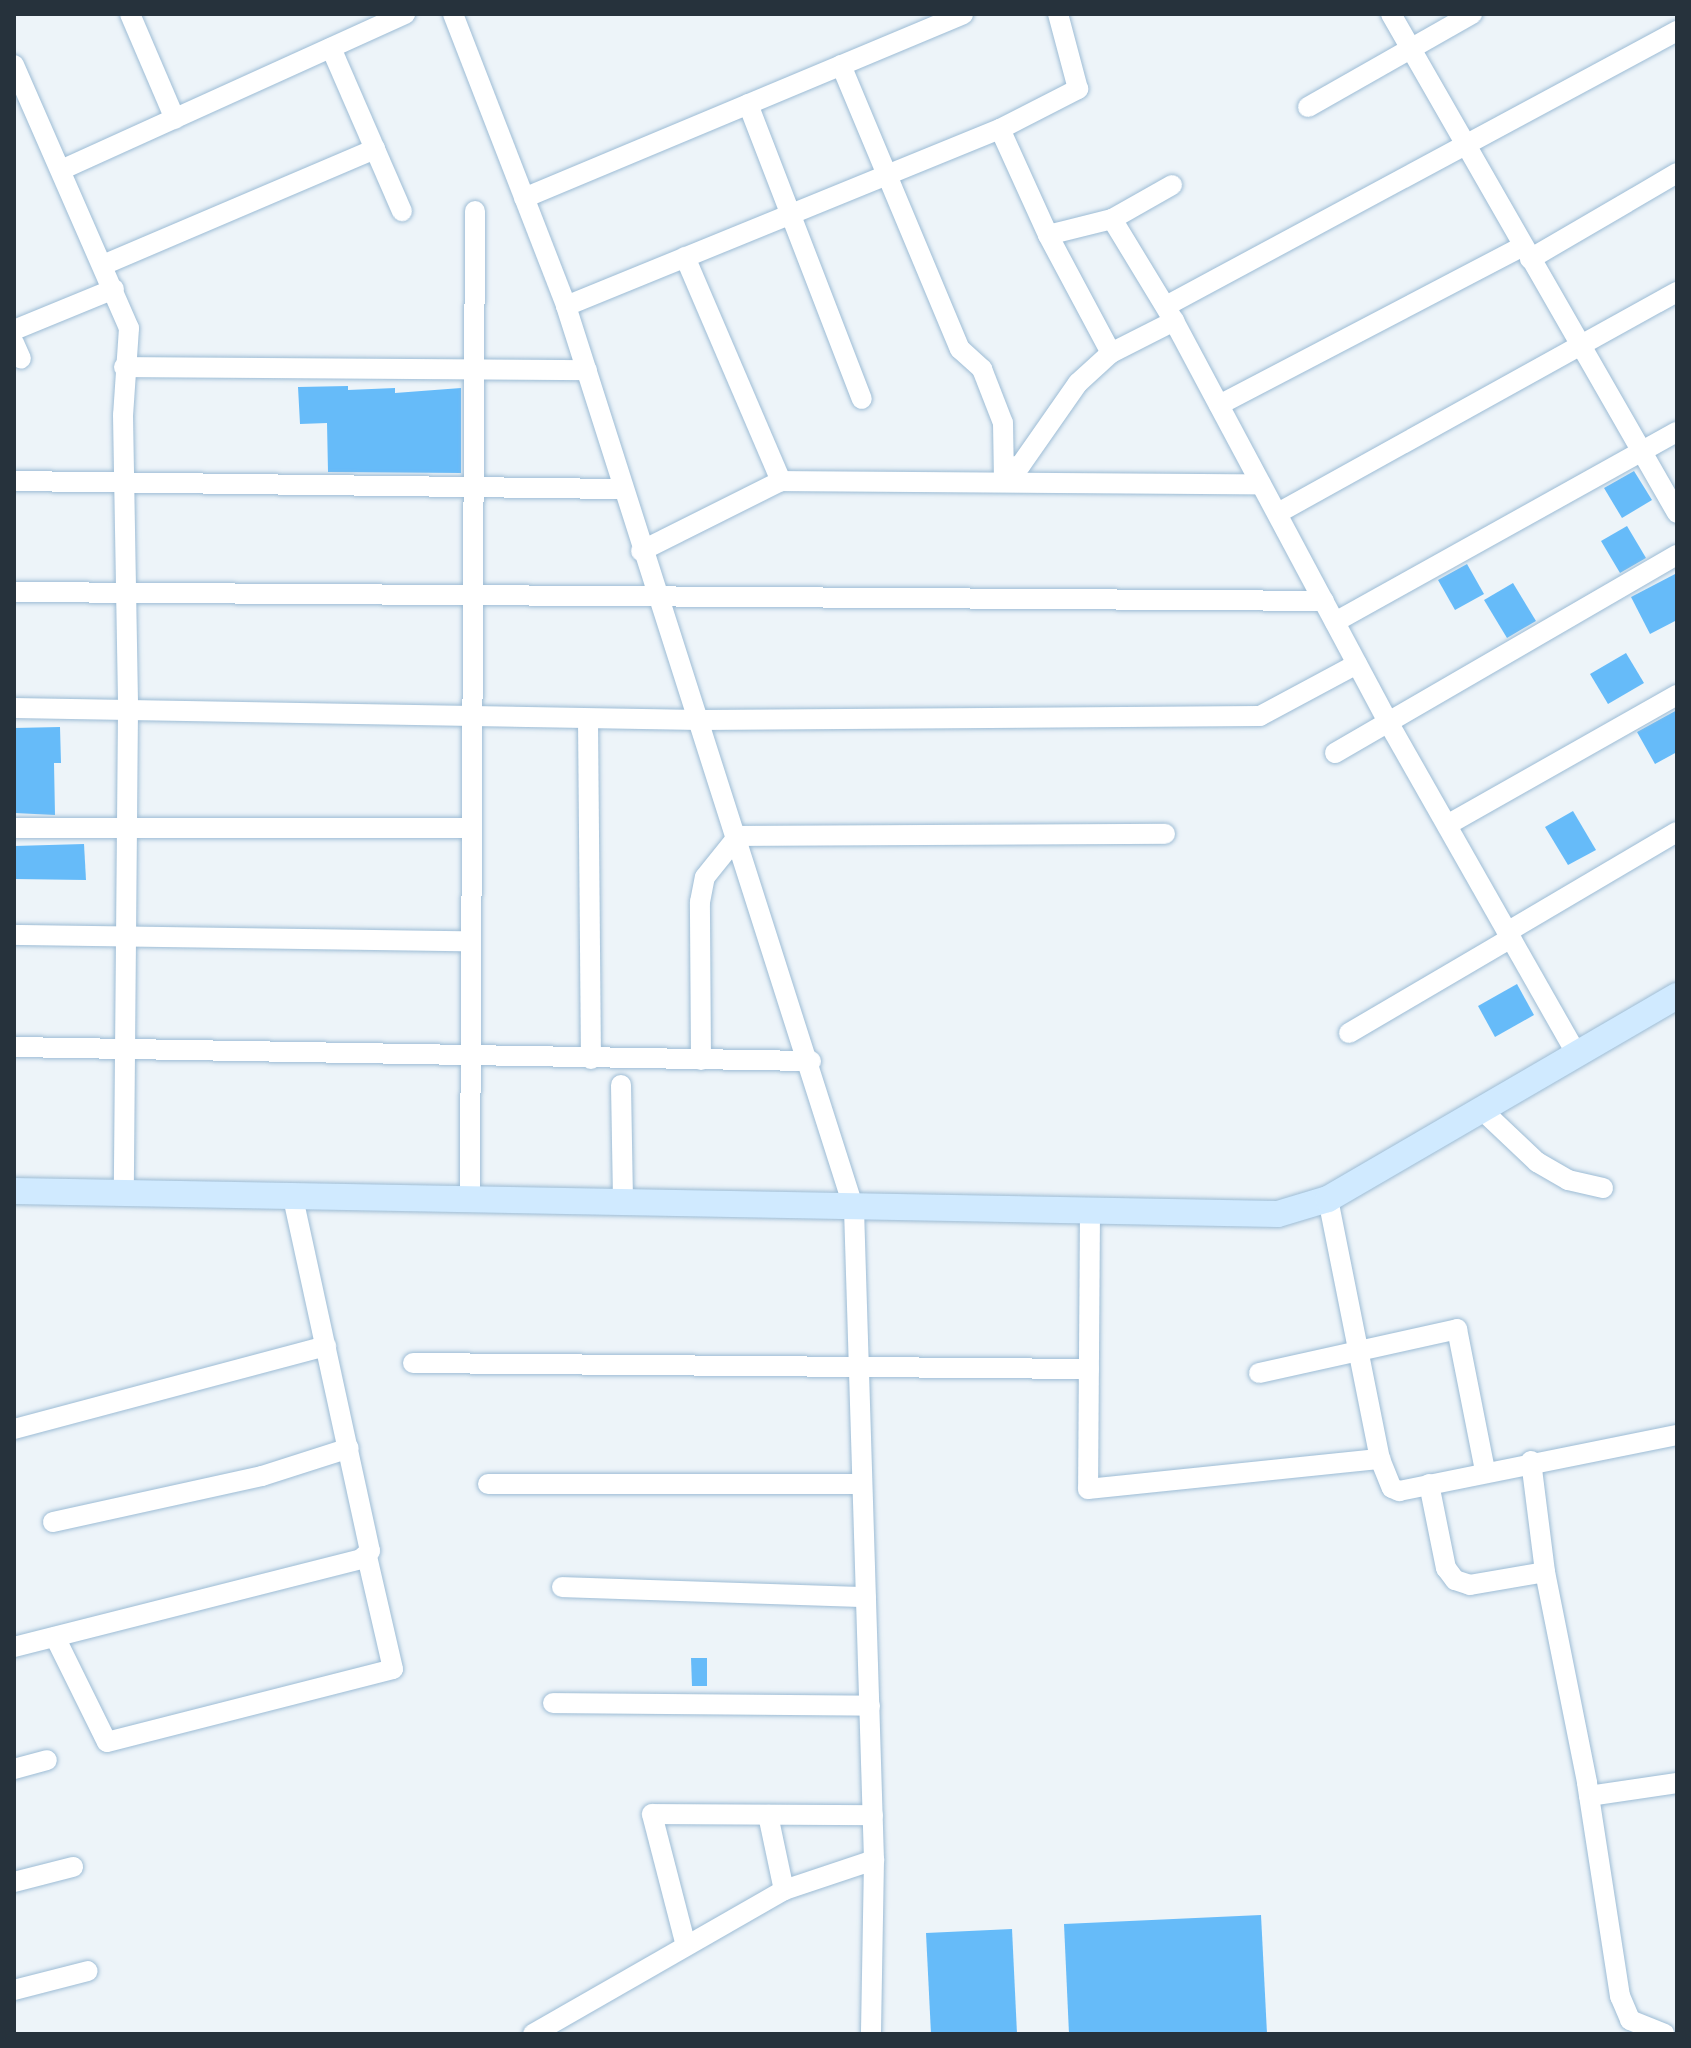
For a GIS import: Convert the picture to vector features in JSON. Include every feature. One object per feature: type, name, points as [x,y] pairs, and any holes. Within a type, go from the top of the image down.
[{"type":"main road","points":[[14,1191],[470,1196],[854,1209],[1278,1214],[1328,1199],[1677,996]]},
{"type":"street","points":[[61,170],[405,14]]},
{"type":"street","points":[[453,14],[566,306],[641,551],[700,720],[811,1061],[854,1209],[874,1860],[871,2034]]},
{"type":"street","points":[[566,306],[1000,129],[1078,89],[1058,14]]},
{"type":"street","points":[[1391,14],[1677,513]]},
{"type":"street","points":[[1308,107],[1472,14]]},
{"type":"street","points":[[132,15],[175,119]]},
{"type":"street","points":[[524,198],[950,17]]},
{"type":"street","points":[[1004,475],[1020,466],[1078,383],[1111,353],[1170,314],[1465,143],[1677,31]]},
{"type":"street","points":[[331,48],[402,211]]},
{"type":"street","points":[[841,65],[960,349],[982,369],[1003,423],[1004,475]]},
{"type":"street","points":[[15,68],[129,328],[124,367],[128,710],[124,1190]]},
{"type":"street","points":[[748,104],[862,399]]},
{"type":"street","points":[[1000,129],[1048,235],[1111,353]]},
{"type":"street","points":[[103,265],[375,149]]},
{"type":"street","points":[[1219,405],[1677,173]]},
{"type":"street","points":[[1048,235],[1112,219],[1172,185]]},
{"type":"street","points":[[470,1196],[475,211]]},
{"type":"street","points":[[1112,219],[1170,314],[1388,722],[1577,1055]]},
{"type":"street","points":[[685,257],[781,481]]},
{"type":"street","points":[[14,330],[114,289]]},
{"type":"street","points":[[1278,513],[1677,292]]},
{"type":"street","points":[[124,367],[587,370]]},
{"type":"street","points":[[1335,622],[1677,432]]},
{"type":"street","points":[[641,551],[781,481],[1004,475],[1261,484]]},
{"type":"street","points":[[14,481],[472,484],[621,489]]},
{"type":"street","points":[[1335,753],[1677,555]]},
{"type":"street","points":[[14,592],[1324,601]]},
{"type":"street","points":[[14,708],[700,720],[1260,716],[1357,664]]},
{"type":"street","points":[[1447,825],[1677,695]]},
{"type":"street","points":[[588,719],[591,1059]]},
{"type":"street","points":[[14,828],[470,828]]},
{"type":"street","points":[[1349,1033],[1677,832]]},
{"type":"street","points":[[738,836],[1165,834]]},
{"type":"street","points":[[701,1060],[700,902],[705,877],[738,836]]},
{"type":"street","points":[[14,935],[470,941]]},
{"type":"street","points":[[14,1047],[811,1061]]},
{"type":"street","points":[[621,1085],[623,1201]]},
{"type":"street","points":[[1482,1110],[1537,1162],[1568,1180],[1603,1188]]},
{"type":"street","points":[[55,1637],[107,1742],[393,1669],[367,1556],[371,1542],[292,1194]]},
{"type":"street","points":[[1328,1199],[1380,1459],[1392,1488],[1429,1484],[1531,1461],[1677,1435]]},
{"type":"street","points":[[1090,1212],[1088,1489],[1380,1459]]},
{"type":"street","points":[[1259,1373],[1457,1329],[1485,1471]]},
{"type":"street","points":[[14,1429],[326,1346]]},
{"type":"street","points":[[413,1363],[1089,1369]]},
{"type":"street","points":[[53,1522],[262,1476],[349,1448]]},
{"type":"street","points":[[1531,1461],[1545,1572],[1589,1796],[1625,2011],[1630,2020],[1664,2034]]},
{"type":"street","points":[[488,1484],[862,1484]]},
{"type":"street","points":[[1429,1484],[1446,1568],[1455,1580],[1470,1585],[1545,1572]]},
{"type":"street","points":[[14,1647],[367,1556]]},
{"type":"street","points":[[562,1587],[866,1597]]},
{"type":"street","points":[[553,1703],[870,1706]]},
{"type":"street","points":[[14,1769],[47,1760]]},
{"type":"street","points":[[1589,1796],[1677,1783]]},
{"type":"street","points":[[685,1942],[652,1814],[873,1815]]},
{"type":"street","points":[[768,1815],[784,1890]]},
{"type":"street","points":[[533,2034],[685,1942],[784,1890],[874,1860]]},
{"type":"street","points":[[14,1882],[73,1867]]},
{"type":"street","points":[[14,1990],[88,1971]]},
{"type":"building","points":[[348,386],[348,390],[395,388],[395,393],[461,388],[461,473],[328,472],[327,423],[300,424],[298,387]]},
{"type":"building","points":[[1634,471],[1652,500],[1622,518],[1604,488]]},
{"type":"building","points":[[1627,526],[1646,558],[1620,573],[1601,541]]},
{"type":"building","points":[[1467,564],[1484,594],[1455,610],[1438,580]]},
{"type":"building","points":[[1677,573],[1677,620],[1650,634],[1631,597]]},
{"type":"building","points":[[1513,583],[1536,621],[1507,638],[1484,600]]},
{"type":"building","points":[[1626,653],[1644,683],[1608,704],[1590,674]]},
{"type":"building","points":[[1677,710],[1677,752],[1655,764],[1637,732]]},
{"type":"building","points":[[60,727],[61,763],[54,763],[55,815],[14,813],[14,728]]},
{"type":"building","points":[[1573,811],[1596,850],[1568,865],[1545,827]]},
{"type":"building","points":[[84,844],[86,880],[14,879],[14,846]]},
{"type":"building","points":[[1517,984],[1534,1015],[1495,1037],[1478,1006]]},
{"type":"building","points":[[691,1658],[707,1658],[707,1686],[692,1686]]},
{"type":"building","points":[[1261,1915],[1267,2034],[1069,2034],[1064,1924]]},
{"type":"building","points":[[1012,1929],[1017,2034],[931,2034],[926,1933]]}]
